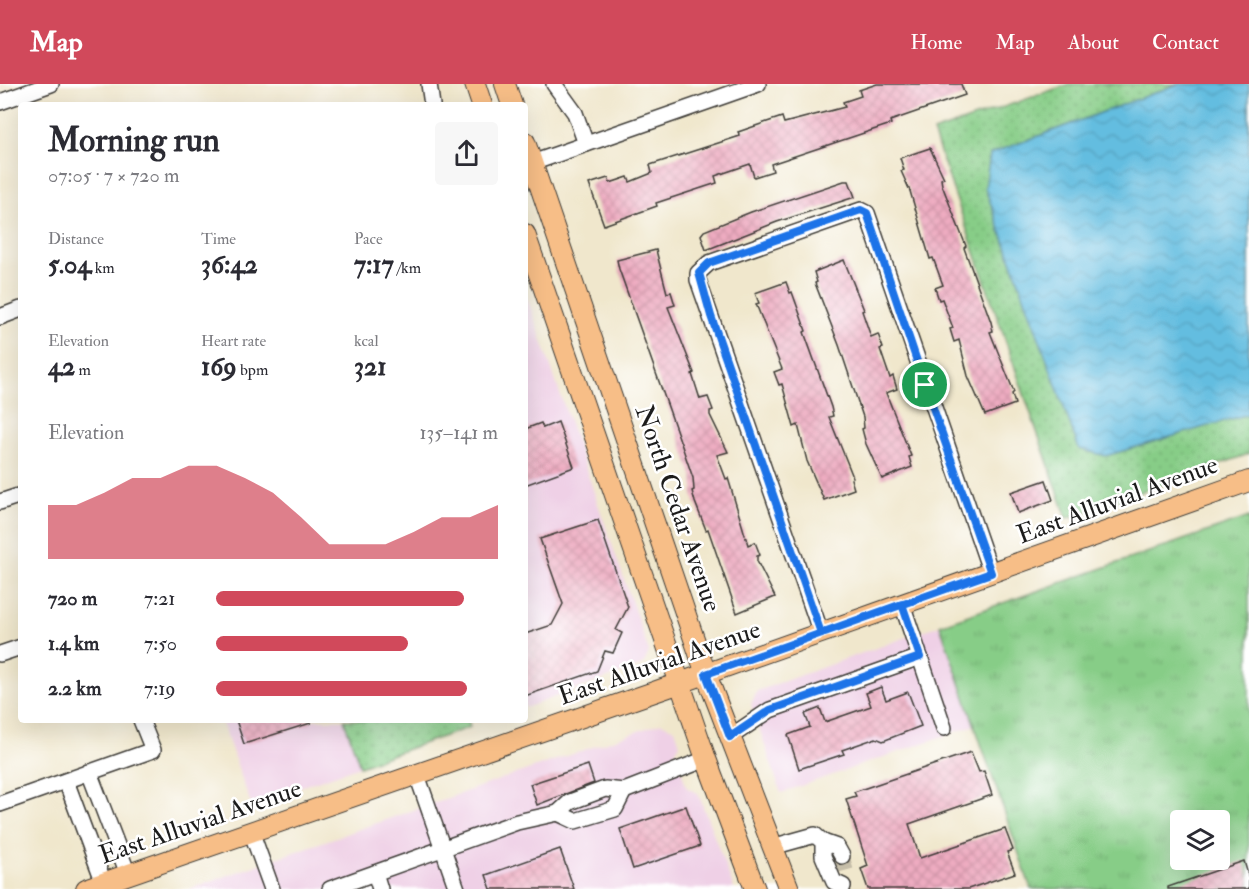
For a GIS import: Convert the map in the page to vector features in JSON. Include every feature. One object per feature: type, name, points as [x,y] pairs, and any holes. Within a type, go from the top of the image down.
[{"type":"main road","points":[[475,84],[481,102]]},
{"type":"main road","points":[[505,84],[511,102]]},
{"type":"main road","name":"North Cedar Avenue","points":[[528,151],[706,674],[789,889]]},
{"type":"main road","points":[[528,190],[558,278],[591,334]]},
{"type":"main road","points":[[528,243],[706,759],[754,889]]},
{"type":"main road","name":"East Alluvial Avenue","points":[[95,886],[706,674],[1249,481]]},
{"type":"street","points":[[0,102],[51,84]]},
{"type":"street","points":[[429,84],[432,102]]},
{"type":"street","points":[[554,84],[575,113],[586,144]]},
{"type":"street","points":[[532,163],[758,84]]},
{"type":"street","points":[[821,633],[698,280],[699,273],[709,263],[861,210],[867,213],[991,573]]},
{"type":"street","points":[[0,317],[18,310]]},
{"type":"street","points":[[0,502],[18,496]]},
{"type":"street","points":[[902,604],[944,728]]},
{"type":"street","points":[[0,654],[18,648]]},
{"type":"street","points":[[730,737],[770,710],[920,657]]},
{"type":"street","points":[[0,804],[153,750],[142,723]]},
{"type":"street","points":[[330,889],[517,822],[558,813],[570,802],[583,795],[605,789],[624,791],[706,759]]},
{"type":"street","points":[[89,772],[128,874]]},
{"type":"street","points":[[417,775],[457,889]]},
{"type":"street","points":[[66,781],[95,886]]},
{"type":"street","points":[[558,813],[575,820],[591,818],[615,809],[624,791]]},
{"type":"street","points":[[251,831],[272,889]]},
{"type":"street","points":[[772,847],[814,835],[823,842],[837,847],[842,856]]},
{"type":"street","points":[[823,842],[824,856],[834,882],[844,883]]},
{"type":"street","points":[[375,873],[380,889]]},
{"type":"shaded area","points":[[528,301],[649,652],[643,665],[528,707]]},
{"type":"shaded area","points":[[940,625],[975,725],[781,793],[751,704],[757,691]]},
{"type":"shaded area","points":[[222,723],[345,723],[360,766],[251,804]]},
{"type":"shaded area","points":[[661,723],[675,729],[680,744],[675,752],[687,788],[698,793],[734,889],[189,889]]},
{"type":"green space","points":[[1069,84],[1249,84],[1249,454],[1067,518],[933,132]]},
{"type":"green space","points":[[1249,517],[1249,889],[1031,889],[940,625]]},
{"type":"green space","points":[[345,723],[469,723],[470,727],[360,766]]},
{"type":"water","points":[[1178,84],[1249,84],[1249,414],[1106,456],[1079,449],[985,188],[990,154]]},
{"type":"building","points":[[877,84],[961,84],[965,95],[890,121],[891,124],[771,164],[773,171],[754,177],[750,164],[715,176],[717,183],[656,203],[657,206],[604,225],[589,184],[608,178],[610,183],[628,177],[630,182],[652,173],[650,165],[740,136],[738,132],[782,117],[784,123],[845,107],[843,102],[861,96],[859,90]]},
{"type":"building","points":[[930,148],[944,178],[941,179],[942,185],[966,246],[964,248],[991,322],[993,331],[990,332],[1014,392],[1012,394],[1015,404],[985,415],[968,376],[959,340],[954,342],[950,329],[953,328],[942,299],[939,300],[935,288],[943,285],[933,258],[930,259],[910,191],[901,171],[904,170],[900,158]]},
{"type":"building","points":[[849,181],[855,197],[777,222],[706,250],[701,235],[704,231],[751,212]]},
{"type":"building","points":[[656,250],[667,293],[671,292],[675,305],[668,307],[694,373],[692,374],[700,399],[708,397],[713,410],[710,411],[710,415],[728,452],[717,455],[726,479],[728,478],[748,545],[755,542],[760,555],[757,556],[757,561],[775,597],[737,613],[708,529],[706,530],[695,502],[692,491],[694,490],[693,478],[619,269],[617,260]]},
{"type":"building","points":[[844,260],[864,310],[862,311],[871,337],[878,334],[883,348],[880,349],[890,378],[893,376],[897,389],[886,393],[911,456],[909,457],[912,467],[882,479],[866,444],[862,429],[864,428],[863,417],[815,283],[817,282],[814,272]]},
{"type":"building","points":[[786,282],[790,293],[792,292],[831,407],[833,416],[829,417],[853,477],[851,479],[854,489],[824,500],[807,461],[798,425],[794,427],[782,384],[779,385],[774,372],[782,369],[756,304],[759,303],[755,293]]},
{"type":"building","points":[[558,422],[574,467],[528,484],[528,428],[541,423],[543,428]]},
{"type":"building","points":[[1046,480],[1053,500],[1018,513],[1011,492]]},
{"type":"building","points":[[598,520],[628,607],[616,630],[622,633],[613,653],[605,651],[597,671],[528,695],[528,633],[552,625],[563,604],[540,539]]},
{"type":"building","points":[[881,687],[886,700],[908,692],[921,726],[883,741],[876,738],[842,750],[844,754],[799,769],[788,735],[810,727],[805,714],[820,708],[825,722],[871,706],[866,693]]},
{"type":"building","points":[[237,723],[311,723],[244,744]]},
{"type":"building","points":[[971,752],[979,772],[984,771],[992,795],[909,824],[920,858],[1005,829],[1013,850],[1007,852],[1015,873],[968,889],[868,889],[861,869],[868,866],[846,799],[856,796],[854,792]]},
{"type":"building","points":[[588,765],[594,783],[537,805],[530,784]]},
{"type":"building","points":[[686,806],[700,846],[633,869],[620,829]]},
{"type":"building","points":[[560,849],[574,889],[491,889],[486,875]]},
{"type":"building","points":[[1244,861],[1249,878],[1249,889],[1168,889],[1168,887],[1218,870],[1230,870],[1230,866]]},
{"type":"tunnel","points":[[842,856],[847,874]]},
{"type":"route","points":[[925,385],[870,220],[867,213],[861,210],[709,263],[699,273],[698,280],[821,633],[902,604],[920,657],[770,710],[730,737],[706,674],[777,649],[902,604],[991,573],[925,385]]}]
